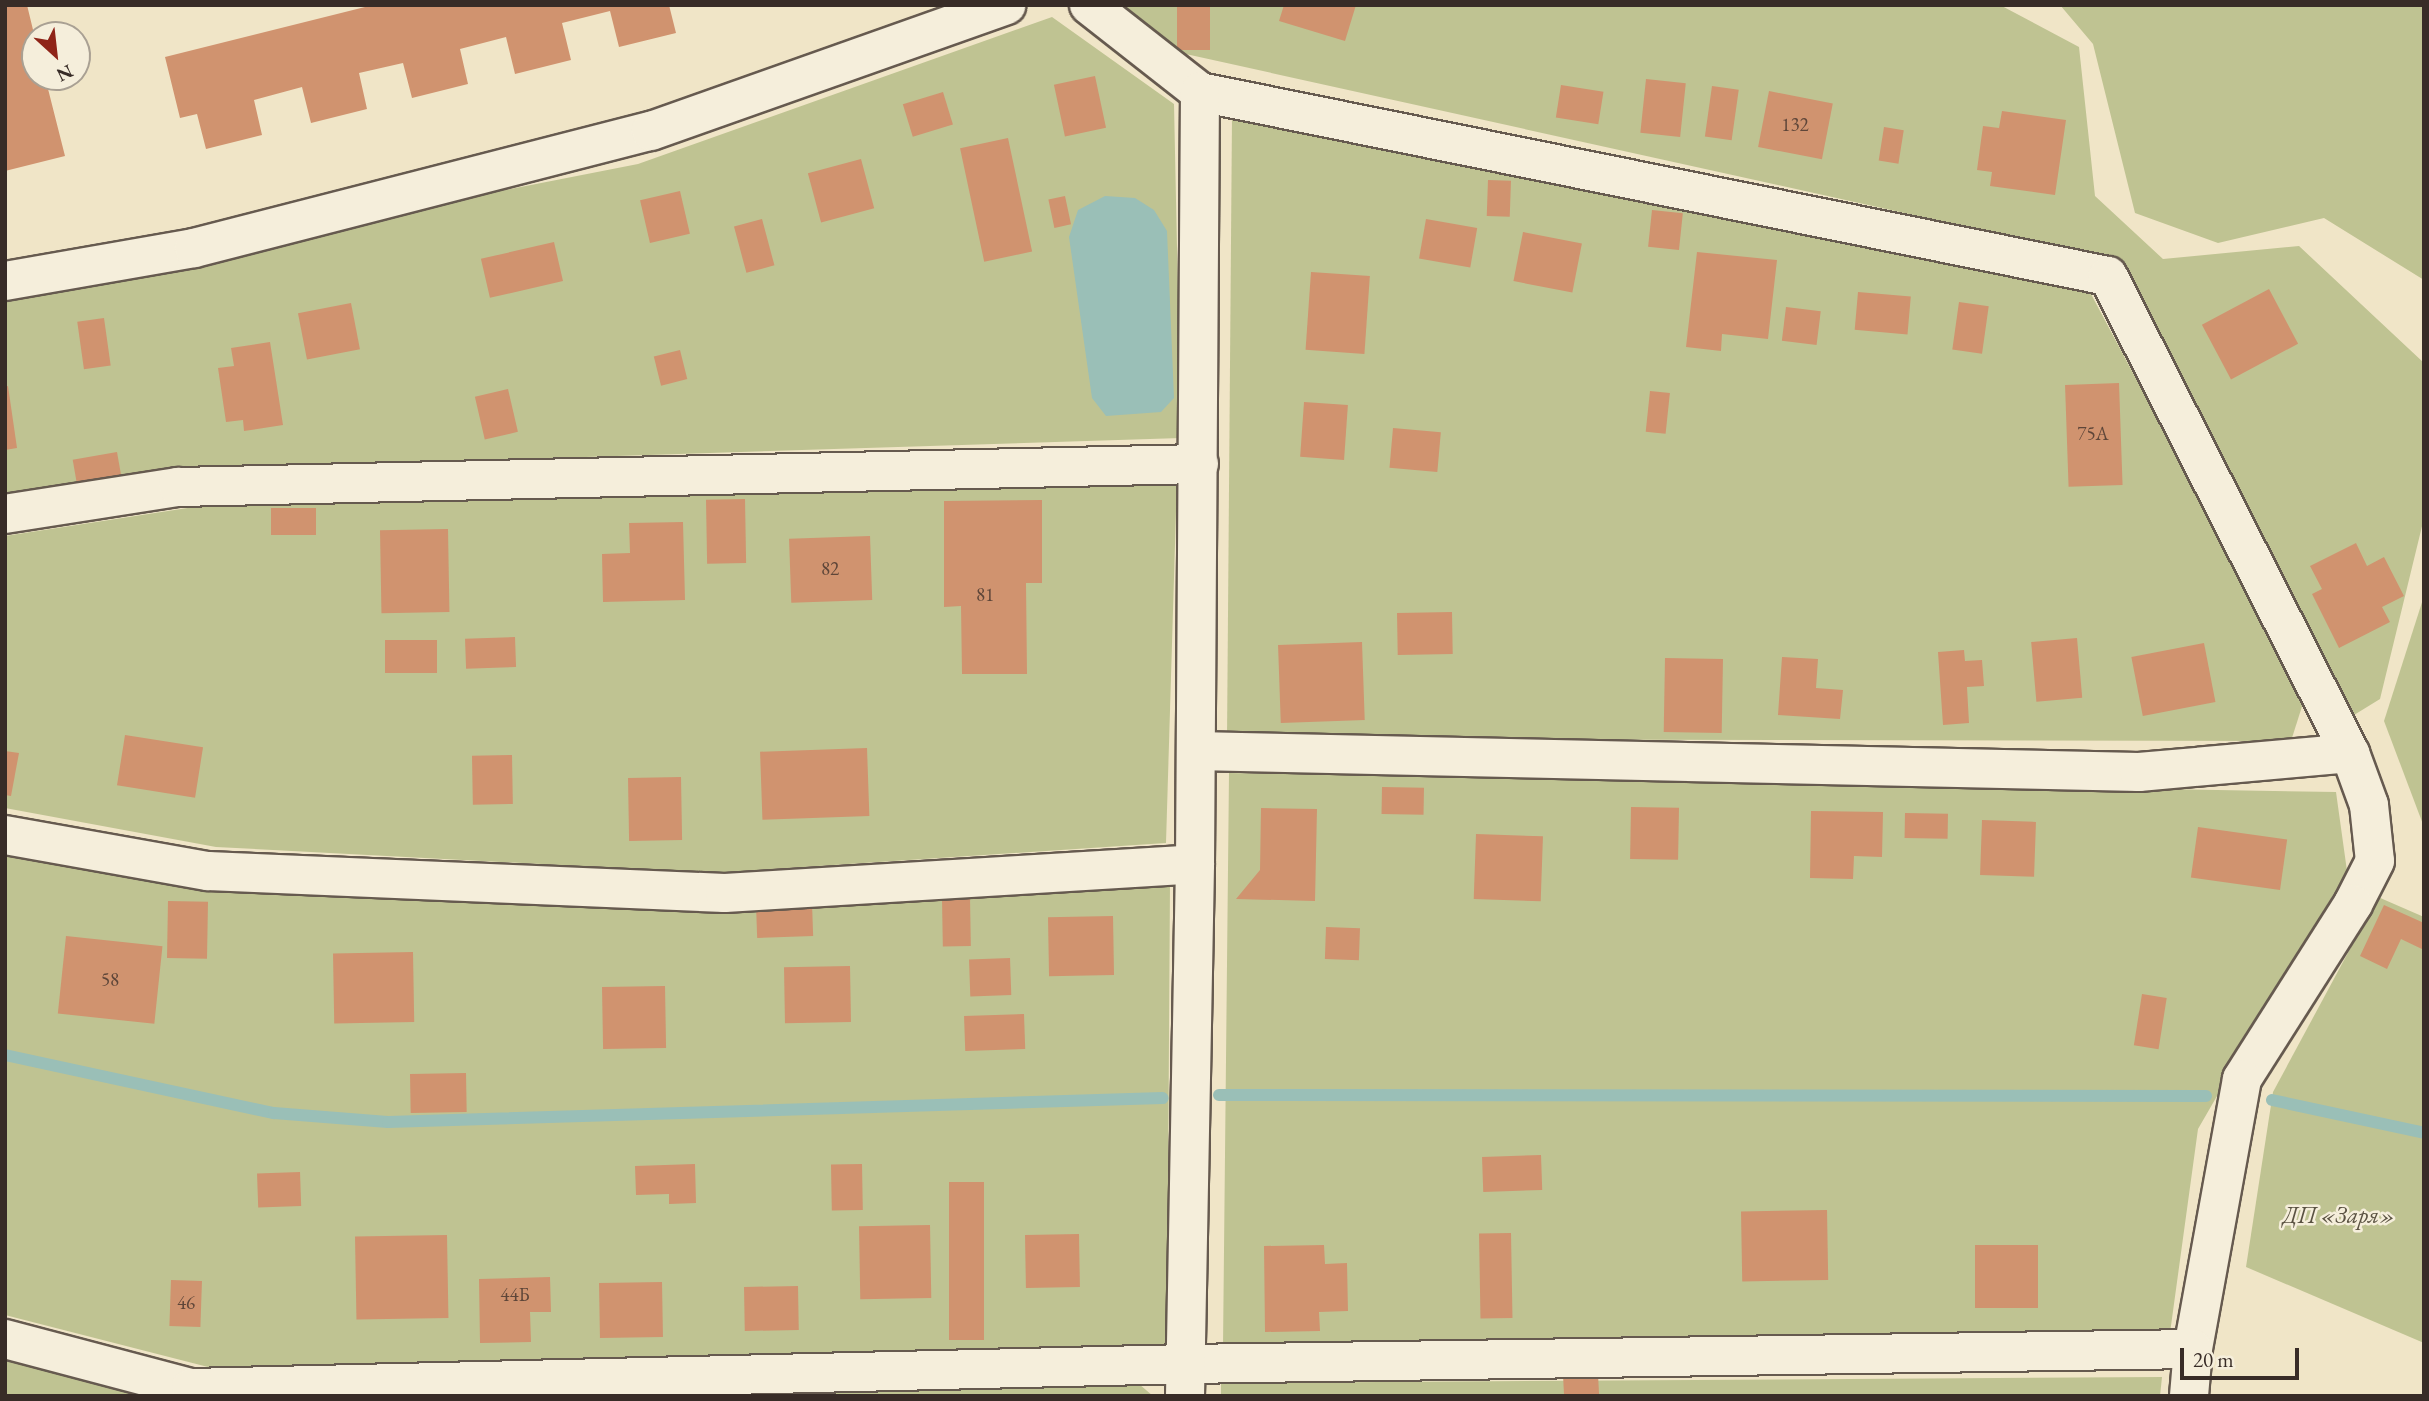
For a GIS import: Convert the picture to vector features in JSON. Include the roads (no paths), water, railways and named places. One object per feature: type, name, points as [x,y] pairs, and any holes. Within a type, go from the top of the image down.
[{"type":"street","points":[[5,281],[194,248],[651,131],[1006,5]]},
{"type":"street","points":[[1089,5],[1199,92],[2108,276],[2350,753],[2369,805],[2375,861],[2353,904],[2242,1079],[2193,1349],[2189,1396]]},
{"type":"street","points":[[1185,1380],[1195,864],[1199,92]]},
{"type":"street","points":[[5,514],[178,487],[1199,464]]},
{"type":"street","points":[[1196,751],[2139,772],[2350,753]]},
{"type":"street","points":[[5,835],[208,871],[725,893],[1195,864]]},
{"type":"street","points":[[5,1339],[191,1388],[1185,1380],[2193,1349]]},
{"type":"water","points":[[1105,196],[1135,198],[1154,210],[1167,231],[1174,398],[1161,412],[1106,416],[1092,398],[1069,237],[1078,210]]},
{"type":"waterway","points":[[5,1055],[274,1113],[388,1122],[1163,1098]]},
{"type":"waterway","points":[[1219,1095],[2206,1096]]},
{"type":"waterway","points":[[2272,1100],[2424,1133]]},
{"type":"park label","name":"ДП «Заря»","points":[[2339,1215]]}]
